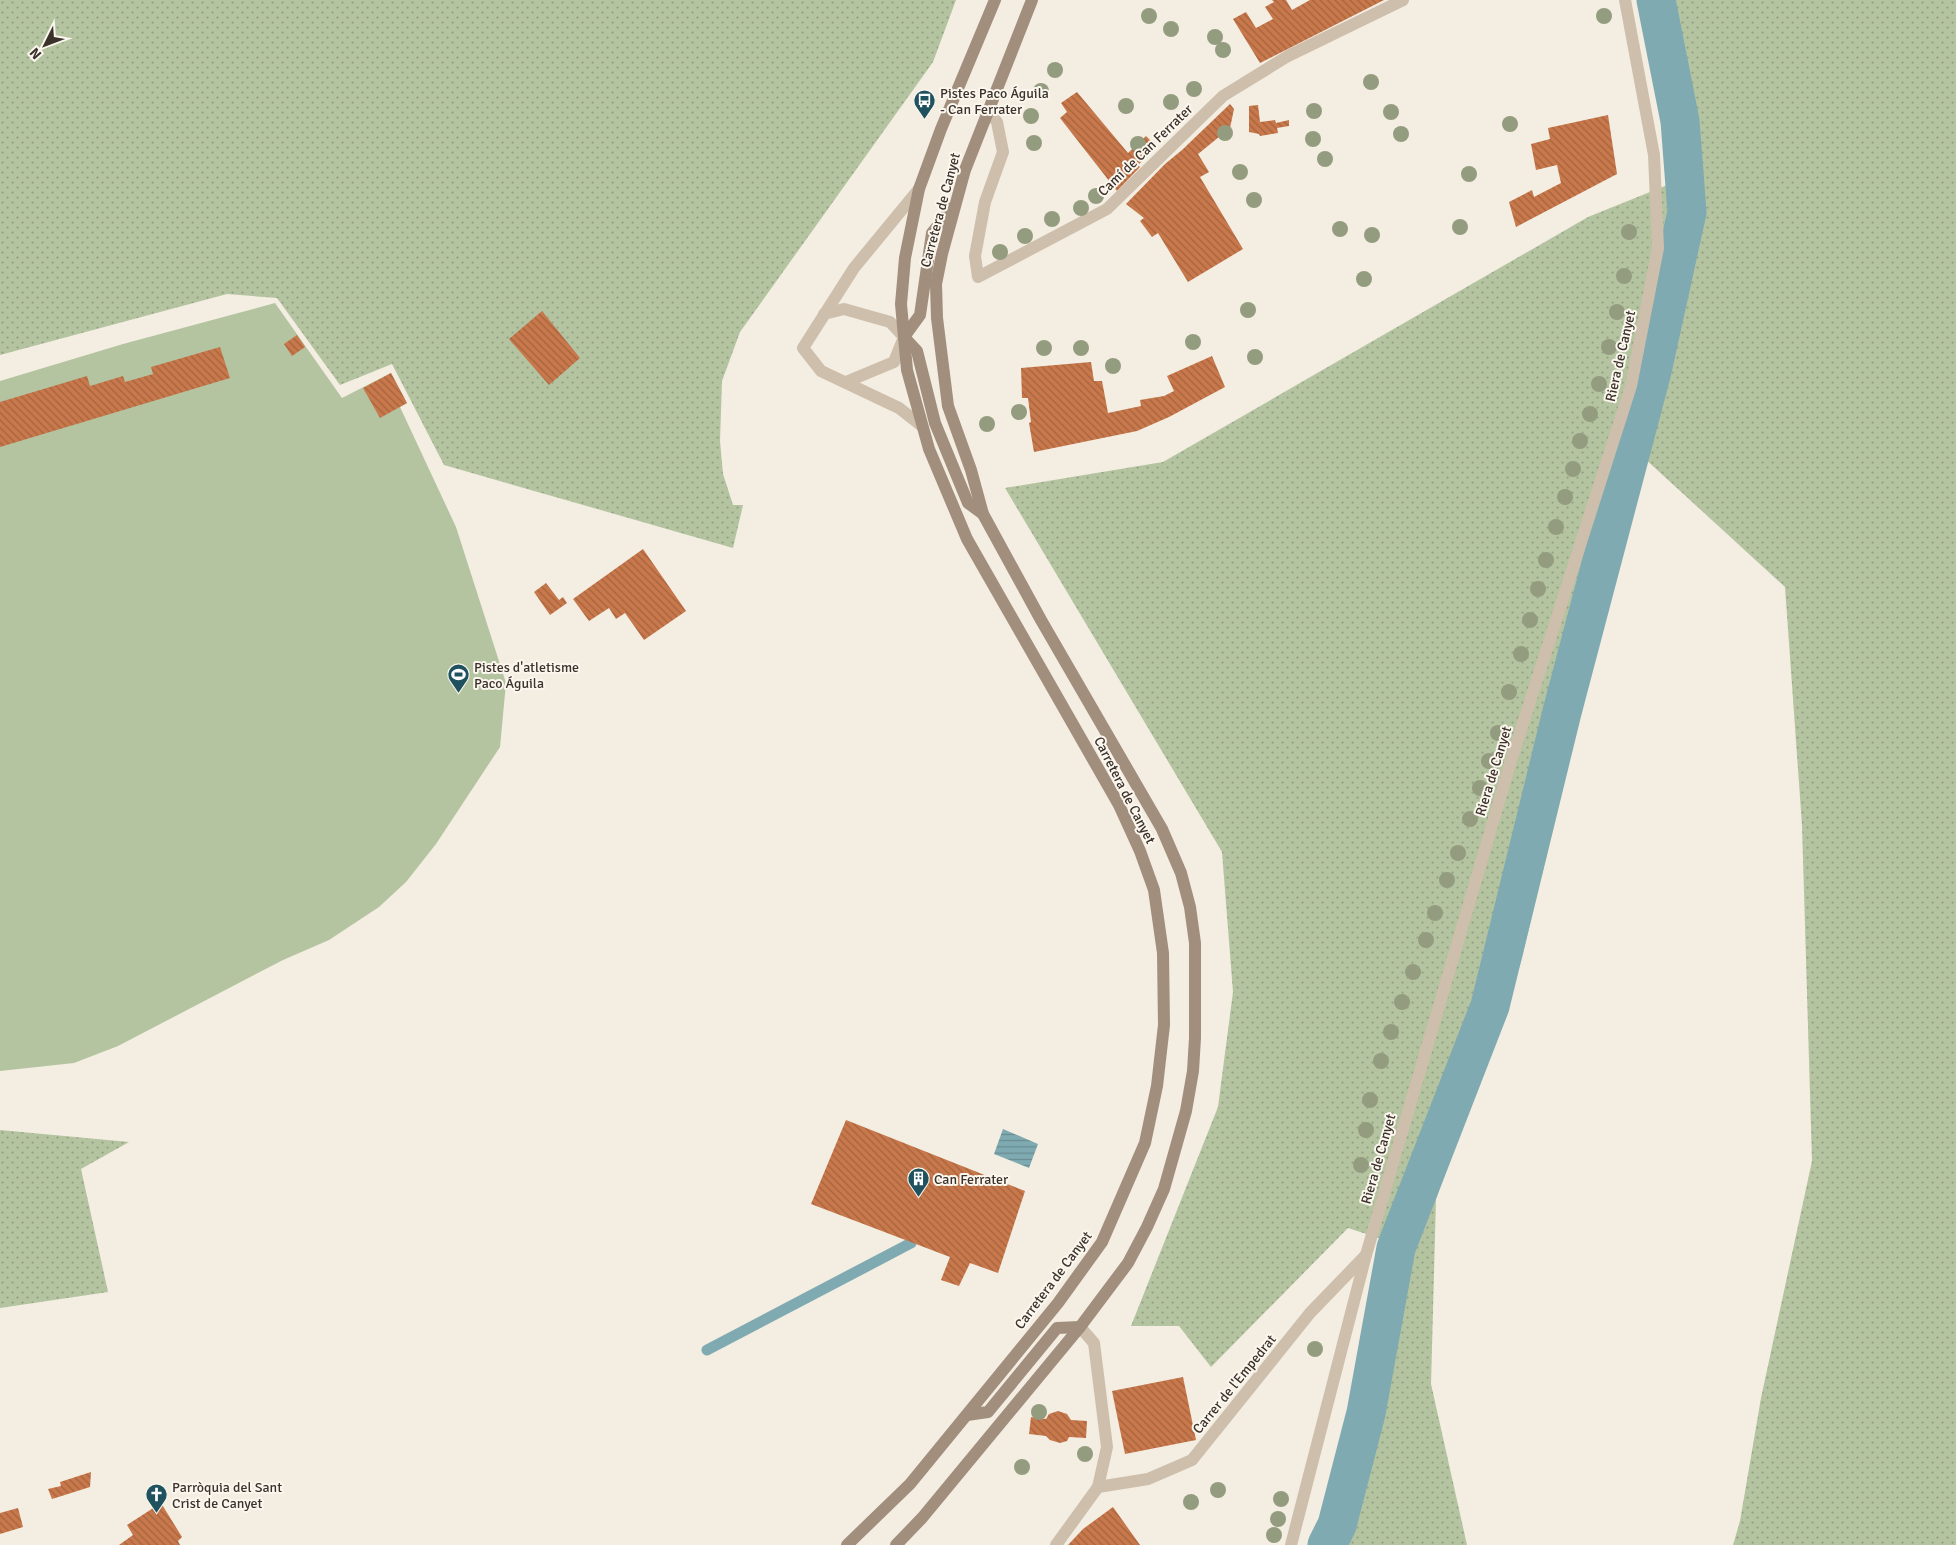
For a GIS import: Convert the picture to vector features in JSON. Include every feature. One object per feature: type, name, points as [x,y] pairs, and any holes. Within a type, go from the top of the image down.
[{"type":"street","name":"Carretera de Canyet","points":[[846,1545],[910,1484],[1058,1303],[1102,1242],[1145,1143],[1157,1086],[1164,1025],[1163,953],[1154,890],[1140,851],[1119,805],[967,539],[929,449],[907,370],[901,304],[904,258],[919,189],[941,129],[995,0]]},
{"type":"street","name":"Carretera de Canyet","points":[[896,1545],[922,1518],[1080,1327],[1128,1262],[1164,1190],[1186,1111],[1194,1070],[1195,944],[1192,916],[1181,873],[1162,829],[1041,620],[983,514],[971,470],[948,406],[937,318],[936,284],[965,170],[1032,0]]},
{"type":"street","name":"Camí de Can Ferrater","points":[[988,110],[997,122],[1004,152],[984,202],[975,256],[978,277],[1107,209],[1223,96],[1288,56],[1403,0]]},
{"type":"street","name":"Riera de Canyet","points":[[1291,1545],[1366,1255],[1510,764],[1632,386],[1658,248],[1654,155],[1625,0]]},
{"type":"street","points":[[919,189],[854,268],[803,348],[821,371],[899,408],[922,426]]},
{"type":"street","points":[[846,382],[894,362],[904,338],[920,315],[932,233],[955,204]]},
{"type":"street","points":[[824,314],[844,309],[890,322],[917,351],[935,423],[968,503],[983,514]]},
{"type":"street","name":"Carrer de l'Empedrat","points":[[1098,1487],[1148,1479],[1192,1460],[1310,1313],[1366,1255]]},
{"type":"street","points":[[967,1415],[988,1412],[1057,1328],[1080,1327],[1094,1343],[1107,1447],[1098,1487],[1056,1545]]},
{"type":"green space","points":[[0,0],[956,0],[933,62],[740,332],[722,381],[720,441],[723,474],[733,505],[743,505],[733,548],[444,465],[392,364],[340,385],[277,298],[227,294],[0,355]]},
{"type":"green space","points":[[1675,0],[1956,0],[1956,1545],[1733,1545],[1740,1521],[1761,1398],[1812,1161],[1802,825],[1785,587],[1643,457],[1521,962],[1436,1199],[1431,1384],[1467,1545],[1341,1545],[1400,1245],[1348,1228],[1211,1367],[1179,1326],[1131,1326],[1218,1107],[1233,992],[1222,852],[1005,488],[1163,462],[1588,217],[1702,171]]},
{"type":"green space","points":[[275,303],[342,398],[391,373],[407,403],[400,407],[456,527],[506,683],[500,747],[436,844],[406,882],[379,907],[329,940],[283,960],[118,1046],[74,1063],[0,1071],[0,381],[123,344]]},
{"type":"green space","points":[[0,1130],[129,1142],[81,1169],[108,1292],[0,1308]]},
{"type":"water","points":[[1003,1129],[1038,1144],[1029,1168],[994,1154]]},
{"type":"building","points":[[1272,0],[1286,0],[1292,10],[1310,0],[1384,0],[1260,63],[1233,19],[1246,12],[1256,28],[1273,19],[1265,7],[1274,2]]},
{"type":"building","points":[[1077,92],[1128,153],[1146,136],[1157,147],[1138,165],[1140,167],[1117,191],[1060,118],[1067,112],[1061,103]]},
{"type":"building","points":[[1230,104],[1234,109],[1230,128],[1198,154],[1209,172],[1200,177],[1243,249],[1188,282],[1158,233],[1152,237],[1140,221],[1144,218],[1126,204],[1165,164]]},
{"type":"building","points":[[1258,105],[1260,122],[1275,120],[1276,123],[1289,120],[1289,126],[1277,128],[1278,133],[1260,136],[1259,134],[1249,132],[1249,106]]},
{"type":"building","points":[[1608,115],[1617,174],[1516,227],[1509,202],[1532,190],[1534,197],[1561,183],[1557,165],[1536,170],[1531,144],[1550,139],[1548,128]]},
{"type":"building","points":[[542,311],[580,358],[549,385],[509,339]]},
{"type":"building","points":[[297,335],[305,347],[292,356],[284,344]]},
{"type":"building","points":[[220,347],[230,378],[0,447],[0,402],[87,376],[90,386],[123,376],[125,382],[153,374],[151,367]]},
{"type":"building","points":[[1212,356],[1225,387],[1169,417],[1137,431],[1034,452],[1029,423],[1031,422],[1028,398],[1022,398],[1021,368],[1091,362],[1094,381],[1102,381],[1108,413],[1141,406],[1140,400],[1164,396],[1174,391],[1167,376]]},
{"type":"building","points":[[391,373],[407,403],[380,418],[363,388]]},
{"type":"building","points":[[643,549],[686,611],[644,640],[625,613],[616,619],[609,608],[589,621],[573,599]]},
{"type":"building","points":[[546,583],[559,600],[563,597],[567,603],[550,615],[534,592]]},
{"type":"building","name":"Can Ferrater","points":[[846,1120],[1025,1191],[998,1273],[970,1263],[959,1286],[941,1280],[950,1257],[811,1204]]},
{"type":"building","points":[[1183,1377],[1196,1440],[1125,1454],[1112,1391]]},
{"type":"building","points":[[1058,1411],[1067,1414],[1071,1420],[1087,1421],[1086,1438],[1069,1437],[1067,1441],[1060,1443],[1050,1440],[1046,1436],[1029,1434],[1031,1417],[1046,1419],[1049,1414]]},
{"type":"building","points":[[91,1472],[90,1487],[52,1499],[48,1489],[61,1486],[60,1482]]},
{"type":"building","name":"Parròquia del Sant Crist de Canyet","points":[[161,1503],[182,1537],[178,1541],[180,1545],[119,1545],[133,1535],[127,1525]]},
{"type":"building","points":[[1113,1507],[1140,1545],[1068,1545],[1083,1529]]},
{"type":"building","points":[[18,1508],[23,1527],[0,1534],[0,1513]]},
{"type":"waterway","points":[[1327,1545],[1337,1525],[1366,1413],[1396,1248],[1490,1006],[1562,712],[1652,371],[1687,212],[1680,121],[1656,0]]},
{"type":"waterway","points":[[707,1350],[911,1243]]},
{"type":"place","name":"Pistes Paco Águila - Can Ferrater","points":[[924,120]]},
{"type":"place","name":"Pistes d'atletisme Paco Águila","points":[[458,694]]},
{"type":"place","name":"Can Ferrater","points":[[918,1198]]},
{"type":"place","name":"Parròquia del Sant Crist de Canyet","points":[[156,1514]]}]
